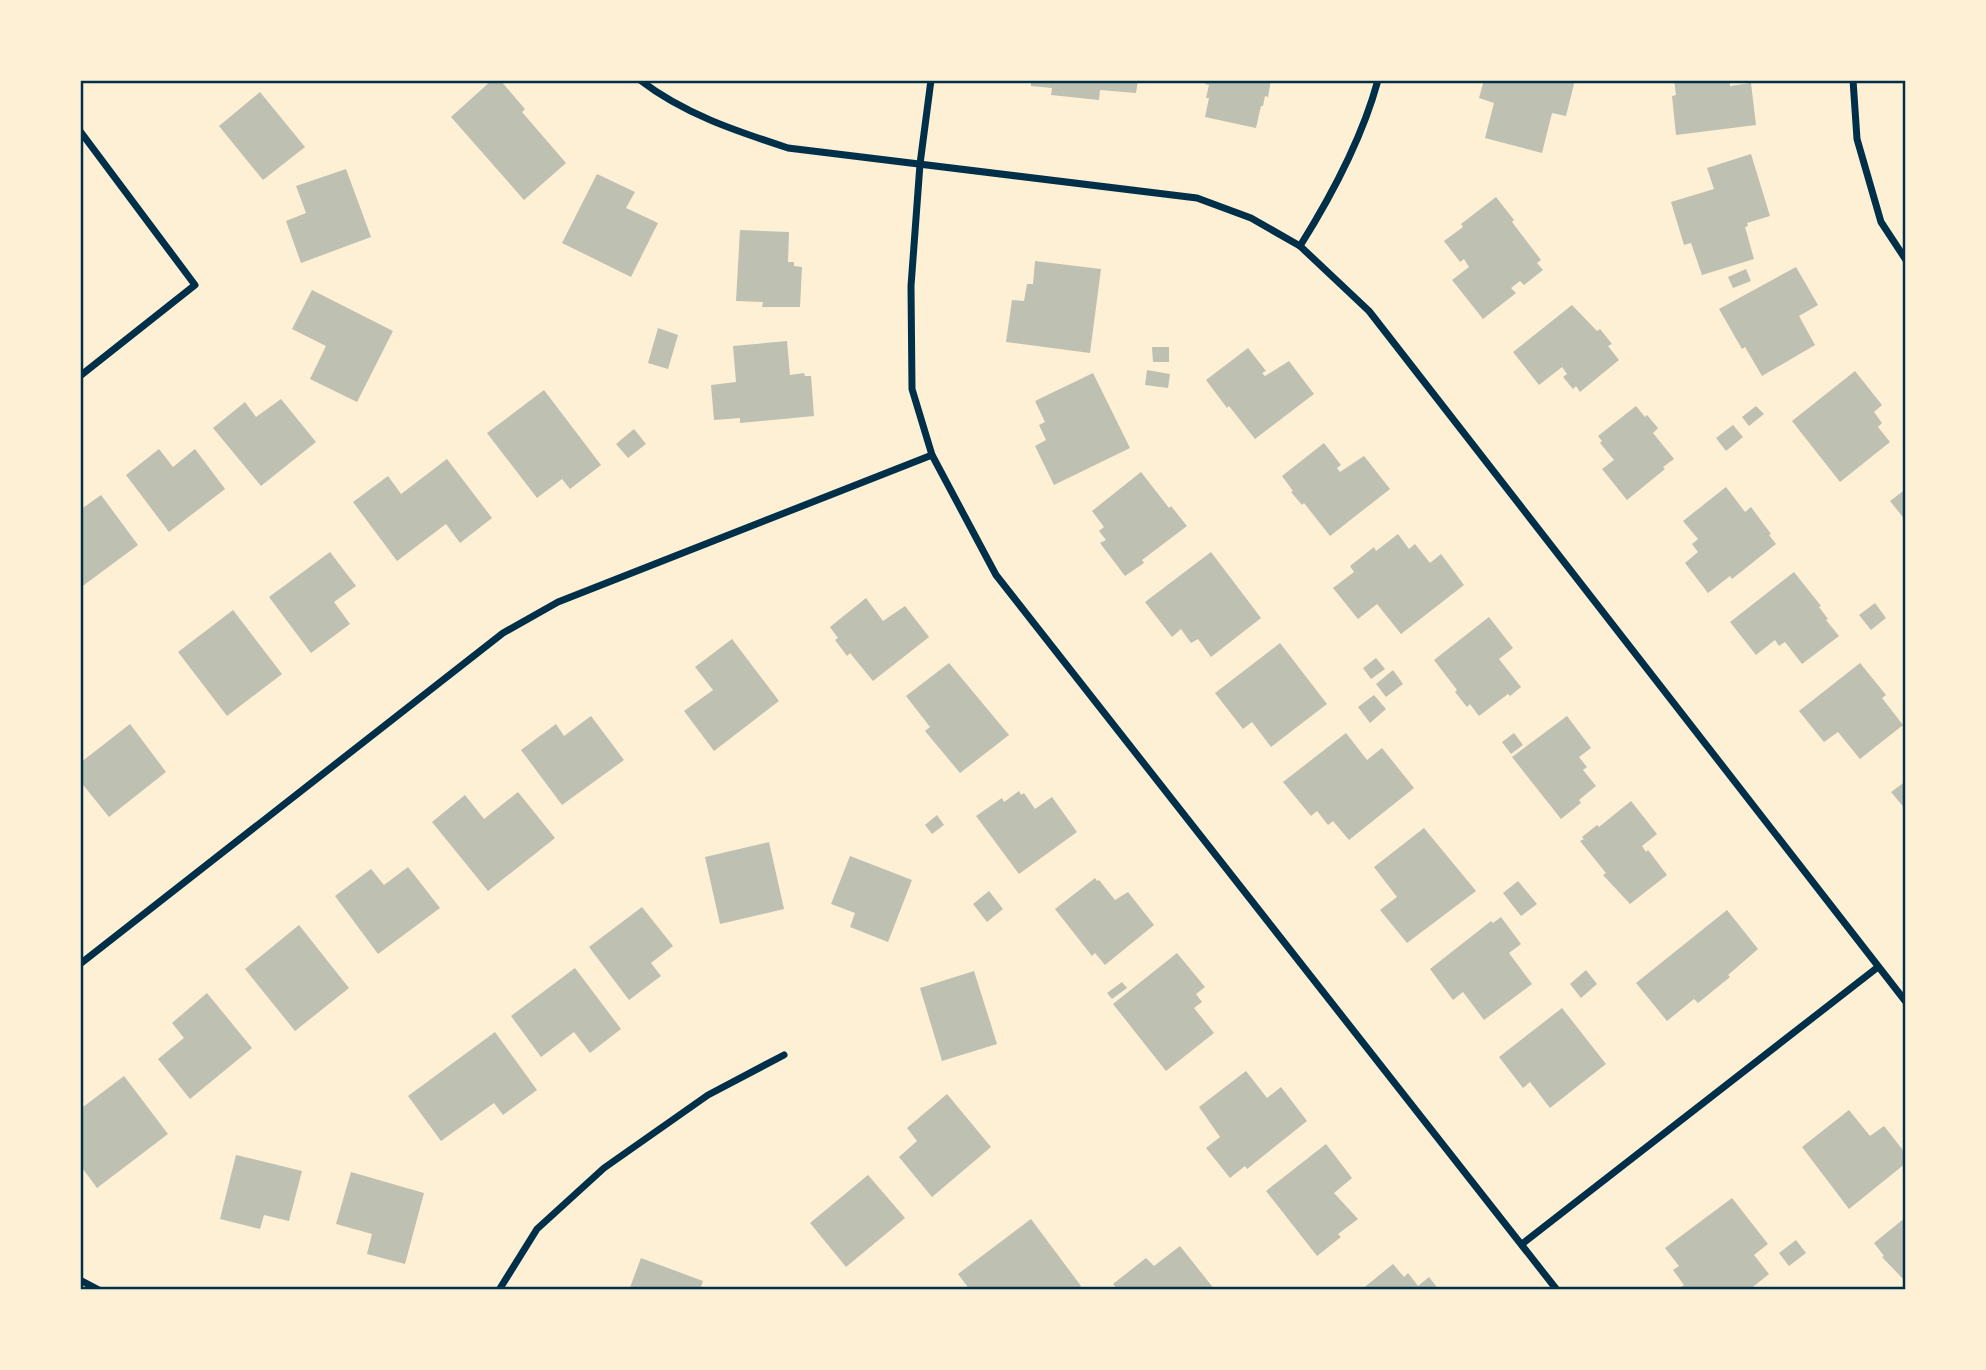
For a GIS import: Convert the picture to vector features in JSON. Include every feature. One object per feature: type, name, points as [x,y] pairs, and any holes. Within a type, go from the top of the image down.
[{"type":"street","points":[[640,80],[657,94],[723,128],[788,148],[1197,198],[1251,218],[1300,246],[1368,311],[1906,1002]]},
{"type":"street","points":[[931,80],[920,164],[911,286],[912,389],[932,455],[996,575],[1557,1290]]},
{"type":"street","points":[[1300,246],[1318,217],[1367,117],[1378,80]]},
{"type":"street","points":[[1853,80],[1857,139],[1881,222],[1906,260]]},
{"type":"street","points":[[80,131],[195,285],[80,376]]},
{"type":"street","points":[[80,964],[503,633],[558,602],[932,455]]},
{"type":"street","points":[[1522,1244],[1878,967]]},
{"type":"street","points":[[499,1290],[537,1229],[604,1168],[708,1095],[783,1055]]},
{"type":"street","points":[[80,1280],[100,1290]]},
{"type":"building","points":[[492,80],[500,80],[525,109],[522,112],[566,163],[524,200],[451,117]]},
{"type":"building","points":[[1031,80],[1138,80],[1136,93],[1100,90],[1099,100],[1051,95],[1052,88],[1031,86]]},
{"type":"building","points":[[1206,80],[1271,80],[1268,97],[1265,96],[1261,106],[1256,128],[1205,117],[1209,98],[1206,98],[1209,85],[1205,84]]},
{"type":"building","points":[[1484,80],[1575,80],[1566,116],[1552,113],[1542,153],[1485,138],[1494,103],[1479,98]]},
{"type":"building","points":[[1674,80],[1730,80],[1730,86],[1751,83],[1756,125],[1676,135],[1672,96],[1676,95]]},
{"type":"building","points":[[260,92],[305,147],[263,180],[219,126]]},
{"type":"building","points":[[1751,154],[1770,216],[1747,223],[1748,226],[1745,227],[1754,259],[1702,275],[1691,243],[1684,245],[1671,202],[1714,189],[1707,168]]},
{"type":"building","points":[[346,169],[371,237],[301,263],[286,221],[306,213],[296,186]]},
{"type":"building","points":[[597,174],[635,192],[626,208],[658,223],[631,277],[562,243]]},
{"type":"building","points":[[1496,197],[1541,260],[1537,263],[1543,270],[1524,285],[1520,281],[1511,288],[1516,293],[1483,319],[1452,280],[1469,267],[1464,259],[1460,262],[1444,241]]},
{"type":"building","points":[[740,230],[789,232],[788,262],[802,267],[800,307],[762,307],[763,302],[736,301]]},
{"type":"building","points":[[1035,261],[1101,269],[1090,353],[1006,342],[1012,300],[1024,301],[1027,284],[1033,284]]},
{"type":"building","points":[[1796,267],[1818,305],[1799,316],[1815,345],[1762,376],[1745,347],[1742,349],[1719,309]]},
{"type":"building","points":[[1746,269],[1751,281],[1733,288],[1728,277]]},
{"type":"building","points":[[312,290],[393,331],[357,402],[310,379],[326,346],[292,329]]},
{"type":"building","points":[[1572,305],[1597,331],[1600,329],[1612,344],[1608,346],[1619,360],[1580,392],[1576,386],[1573,389],[1563,377],[1567,374],[1562,367],[1539,385],[1513,352]]},
{"type":"building","points":[[658,328],[678,335],[668,369],[648,363]]},
{"type":"building","points":[[787,341],[790,375],[804,373],[805,376],[811,376],[814,416],[740,423],[740,418],[714,420],[711,385],[736,382],[733,346]]},
{"type":"building","points":[[1152,347],[1169,347],[1169,362],[1153,362]]},
{"type":"building","points":[[1248,348],[1266,371],[1262,373],[1265,376],[1289,361],[1314,394],[1255,439],[1206,380]]},
{"type":"building","points":[[1147,370],[1170,374],[1168,388],[1145,385]]},
{"type":"building","points":[[1855,371],[1882,405],[1874,412],[1882,423],[1878,427],[1890,442],[1840,482],[1792,421]]},
{"type":"building","points":[[1093,373],[1130,448],[1054,485],[1035,446],[1046,440],[1039,425],[1045,422],[1035,401]]},
{"type":"building","points":[[544,390],[601,465],[570,489],[562,479],[537,498],[487,433]]},
{"type":"building","points":[[281,399],[316,442],[261,486],[213,428],[245,402],[256,417]]},
{"type":"building","points":[[1636,406],[1658,428],[1653,433],[1674,459],[1627,500],[1602,469],[1614,460],[1600,443],[1602,441],[1598,436]]},
{"type":"building","points":[[1756,406],[1764,414],[1749,426],[1742,417]]},
{"type":"building","points":[[1733,425],[1743,437],[1726,451],[1716,438]]},
{"type":"building","points":[[634,429],[646,444],[628,458],[616,444]]},
{"type":"building","points":[[1324,443],[1341,465],[1337,468],[1340,472],[1364,456],[1390,489],[1330,536],[1304,503],[1302,505],[1291,492],[1293,491],[1282,476]]},
{"type":"building","points":[[159,449],[173,467],[195,449],[225,489],[169,532],[126,475]]},
{"type":"building","points":[[447,459],[492,518],[460,543],[446,524],[397,561],[353,502],[388,476],[401,494]]},
{"type":"building","points":[[1141,472],[1187,526],[1125,576],[1100,543],[1106,540],[1099,531],[1104,527],[1092,511]]},
{"type":"building","points":[[1726,487],[1745,512],[1751,507],[1776,544],[1732,579],[1730,576],[1708,593],[1685,563],[1698,552],[1692,544],[1698,539],[1683,521]]},
{"type":"building","points":[[1906,489],[1906,521],[1890,501]]},
{"type":"building","points":[[101,495],[138,545],[80,588],[80,510]]},
{"type":"building","points":[[1398,534],[1409,549],[1415,544],[1430,563],[1441,554],[1464,585],[1401,634],[1377,604],[1358,619],[1333,588],[1354,572],[1350,566],[1374,547],[1376,551]]},
{"type":"building","points":[[330,552],[356,586],[334,602],[350,624],[311,653],[269,597]]},
{"type":"building","points":[[1211,552],[1261,618],[1211,657],[1198,639],[1191,643],[1181,629],[1172,637],[1145,602]]},
{"type":"building","points":[[1794,572],[1821,606],[1819,607],[1828,619],[1826,620],[1839,636],[1802,664],[1785,642],[1779,646],[1775,640],[1756,655],[1730,622]]},
{"type":"building","points":[[866,598],[883,621],[905,606],[929,637],[873,681],[850,653],[847,656],[835,640],[838,638],[830,627]]},
{"type":"building","points":[[1875,603],[1886,618],[1871,630],[1859,615]]},
{"type":"building","points":[[233,610],[282,674],[227,716],[178,652]]},
{"type":"building","points":[[1489,617],[1513,648],[1499,659],[1521,687],[1479,716],[1470,704],[1467,707],[1434,660]]},
{"type":"building","points":[[732,639],[779,701],[714,751],[684,711],[713,690],[695,667]]},
{"type":"building","points":[[1280,643],[1327,704],[1271,747],[1252,722],[1243,729],[1215,693]]},
{"type":"building","points":[[1376,658],[1385,669],[1371,679],[1363,668]]},
{"type":"building","points":[[949,663],[1009,735],[960,773],[925,731],[930,727],[906,696]]},
{"type":"building","points":[[1860,663],[1886,695],[1882,698],[1903,725],[1860,759],[1838,732],[1824,742],[1799,711]]},
{"type":"building","points":[[1393,670],[1403,684],[1386,697],[1376,684]]},
{"type":"building","points":[[1374,695],[1386,709],[1370,723],[1358,707]]},
{"type":"building","points":[[591,716],[624,760],[562,805],[521,750],[556,724],[564,736]]},
{"type":"building","points":[[1567,716],[1591,748],[1579,757],[1587,767],[1583,770],[1596,786],[1561,819],[1512,757]]},
{"type":"building","points":[[130,724],[166,772],[109,817],[80,781],[80,763]]},
{"type":"building","points":[[1346,733],[1367,760],[1382,748],[1414,788],[1349,840],[1333,821],[1328,825],[1317,811],[1311,816],[1283,782]]},
{"type":"building","points":[[1514,733],[1523,745],[1511,754],[1502,742]]},
{"type":"building","points":[[1906,781],[1906,810],[1891,792]]},
{"type":"building","points":[[1019,791],[1021,795],[1024,793],[1035,809],[1052,797],[1077,832],[1019,874],[976,816],[1002,798],[1004,802]]},
{"type":"building","points":[[518,792],[555,838],[488,891],[432,822],[465,795],[484,819]]},
{"type":"building","points":[[1631,801],[1657,834],[1642,846],[1667,875],[1630,904],[1603,875],[1606,873],[1580,841]]},
{"type":"building","points":[[937,815],[944,825],[932,834],[925,825]]},
{"type":"building","points":[[1424,828],[1476,891],[1407,943],[1380,910],[1397,897],[1374,867]]},
{"type":"building","points":[[769,842],[784,909],[720,924],[705,857]]},
{"type":"building","points":[[850,856],[912,880],[888,942],[850,927],[855,913],[831,904]]},
{"type":"building","points":[[408,867],[440,908],[378,954],[335,896],[371,869],[384,885]]},
{"type":"building","points":[[1095,878],[1115,900],[1128,892],[1154,925],[1105,965],[1095,953],[1092,956],[1055,909]]},
{"type":"building","points":[[1518,881],[1537,904],[1521,916],[1503,893]]},
{"type":"building","points":[[989,891],[1003,909],[987,922],[973,904]]},
{"type":"building","points":[[642,907],[673,946],[651,963],[661,976],[629,1000],[589,947]]},
{"type":"building","points":[[1727,910],[1758,949],[1698,1003],[1694,999],[1667,1021],[1636,983]]},
{"type":"building","points":[[1501,917],[1521,944],[1509,953],[1532,984],[1484,1020],[1463,992],[1453,1000],[1430,969],[1491,921],[1493,923]]},
{"type":"building","points":[[299,925],[349,988],[295,1031],[245,969]]},
{"type":"building","points":[[1177,953],[1205,987],[1196,994],[1202,1002],[1194,1008],[1214,1033],[1166,1071],[1113,1004]]},
{"type":"building","points":[[575,968],[621,1029],[590,1053],[574,1032],[541,1057],[511,1016]]},
{"type":"building","points":[[1586,970],[1597,984],[1581,998],[1570,984]]},
{"type":"building","points":[[974,971],[997,1044],[942,1061],[920,988]]},
{"type":"building","points":[[1122,982],[1127,988],[1112,999],[1107,993]]},
{"type":"building","points":[[207,993],[252,1048],[190,1099],[158,1059],[184,1038],[172,1023]]},
{"type":"building","points":[[1562,1008],[1606,1064],[1550,1108],[1530,1082],[1523,1088],[1499,1057]]},
{"type":"building","points":[[495,1032],[537,1090],[503,1115],[494,1103],[441,1141],[408,1096]]},
{"type":"building","points":[[1246,1071],[1267,1098],[1281,1087],[1307,1121],[1247,1169],[1245,1166],[1230,1178],[1206,1148],[1220,1137],[1199,1107]]},
{"type":"building","points":[[124,1076],[168,1134],[97,1188],[80,1165],[80,1104],[83,1107]]},
{"type":"building","points":[[947,1094],[991,1147],[932,1197],[899,1157],[917,1141],[907,1128]]},
{"type":"building","points":[[1849,1110],[1870,1136],[1884,1126],[1906,1154],[1906,1163],[1849,1209],[1802,1147]]},
{"type":"building","points":[[1326,1144],[1352,1178],[1334,1193],[1358,1219],[1338,1234],[1341,1237],[1317,1256],[1266,1191]]},
{"type":"building","points":[[236,1155],[302,1171],[289,1221],[264,1215],[260,1229],[220,1219]]},
{"type":"building","points":[[351,1172],[424,1193],[405,1264],[367,1254],[372,1234],[336,1224]]},
{"type":"building","points":[[868,1175],[905,1218],[846,1267],[810,1223]]},
{"type":"building","points":[[1732,1198],[1768,1244],[1754,1255],[1769,1274],[1749,1290],[1677,1290],[1684,1285],[1673,1270],[1679,1266],[1665,1248]]},
{"type":"building","points":[[1906,1217],[1906,1282],[1882,1257],[1884,1256],[1874,1243]]},
{"type":"building","points":[[1031,1219],[1081,1286],[1076,1290],[970,1290],[958,1274]]},
{"type":"building","points":[[1796,1240],[1806,1253],[1789,1266],[1779,1253]]},
{"type":"building","points":[[1180,1246],[1215,1290],[1118,1290],[1113,1284],[1146,1258],[1154,1266]]},
{"type":"building","points":[[641,1258],[703,1281],[700,1290],[629,1290]]},
{"type":"building","points":[[1393,1264],[1404,1277],[1408,1273],[1418,1286],[1429,1277],[1439,1290],[1361,1290]]}]
